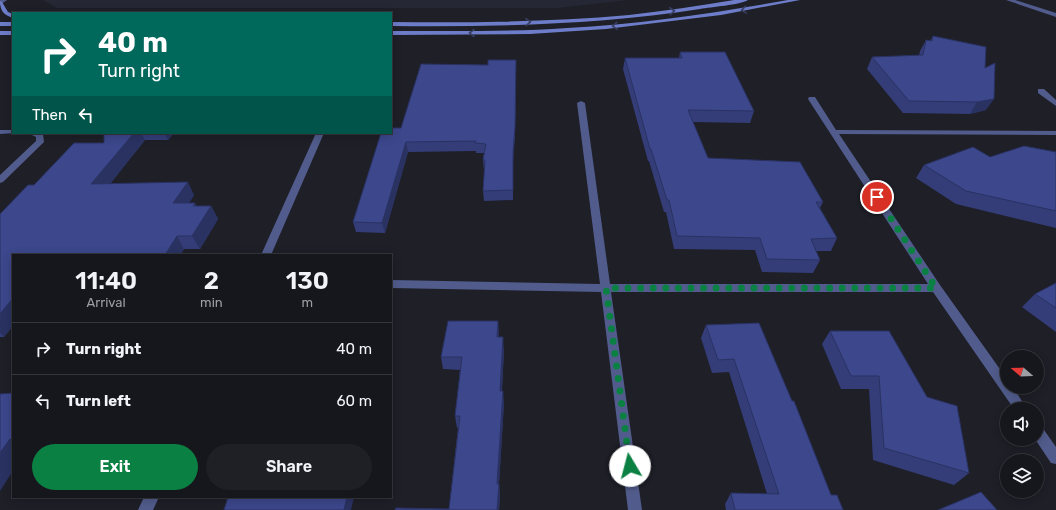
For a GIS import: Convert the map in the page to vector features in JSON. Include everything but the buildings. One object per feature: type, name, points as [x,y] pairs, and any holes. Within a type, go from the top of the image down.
[{"type":"main road","points":[[392,24],[491,23],[611,18],[677,11],[745,0]]},
{"type":"main road","points":[[392,33],[493,33],[619,26],[699,17],[796,0]]},
{"type":"main road","points":[[1,2],[6,13],[12,16]]},
{"type":"main road","points":[[491,23],[493,33]]},
{"type":"main road","points":[[0,24],[12,24]]},
{"type":"main road","points":[[0,33],[12,33]]},
{"type":"street","points":[[1009,0],[1056,15]]},
{"type":"street","points":[[1041,91],[1056,104]]},
{"type":"street","points":[[812,99],[936,288],[1016,402]]},
{"type":"street","points":[[581,102],[636,510]]},
{"type":"street","points":[[0,132],[12,132]]},
{"type":"street","points":[[835,132],[1056,133]]},
{"type":"street","points":[[0,180],[40,142],[40,136],[35,134]]},
{"type":"street","points":[[266,254],[320,134]]},
{"type":"street","points":[[392,284],[606,288],[936,288]]},
{"type":"street","points":[[1044,441],[1056,458]]},
{"type":"street","points":[[145,510],[151,498]]},
{"type":"shaded area","points":[[43,0],[629,0],[557,8],[57,8]]},
{"type":"route","points":[[630,466],[606,288],[936,288],[877,197]]}]
